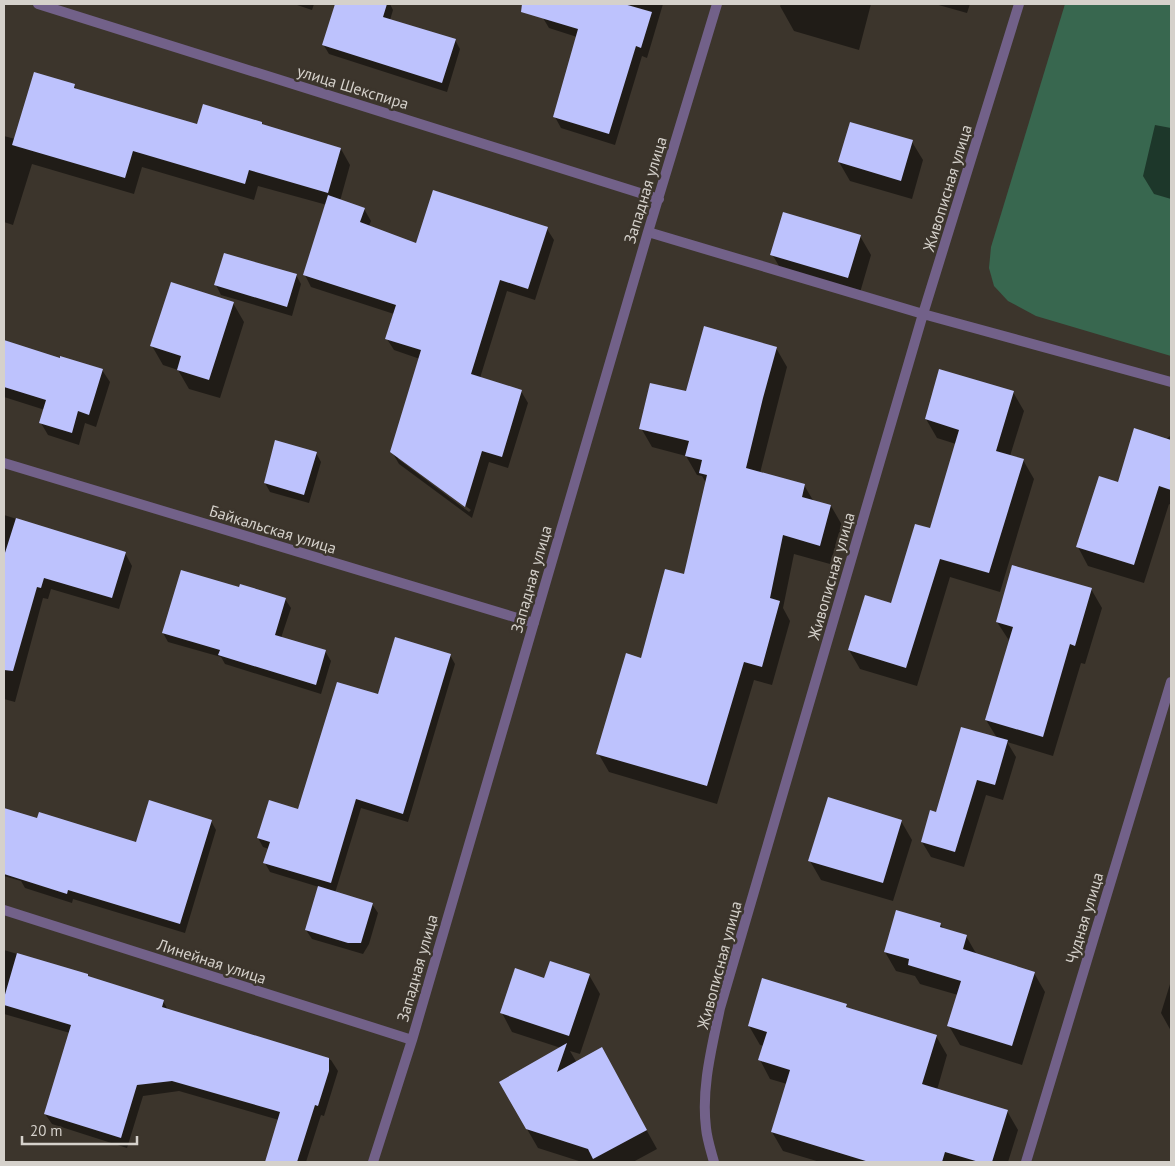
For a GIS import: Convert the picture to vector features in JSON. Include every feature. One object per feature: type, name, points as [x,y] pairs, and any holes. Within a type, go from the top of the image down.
[{"type":"street","name":"улица Шекспира","points":[[38,4],[659,200]]},
{"type":"street","name":"Западная улица","points":[[373,1162],[412,1040],[648,232],[717,4]]},
{"type":"street","name":"Живописная улица","points":[[714,1162],[706,1128],[706,1090],[720,1008],[924,314],[1019,4]]},
{"type":"street","points":[[648,232],[924,314],[1171,382]]},
{"type":"street","name":"Байкальская улица","points":[[4,463],[534,623]]},
{"type":"street","name":"Чудная улица","points":[[1026,1162],[1171,682]]},
{"type":"street","name":"Линейная улица","points":[[4,910],[412,1040]]},
{"type":"green space","points":[[1065,4],[1171,4],[1171,356],[1036,316],[1008,301],[994,286],[989,268],[991,247]]},
{"type":"building","points":[[335,4],[387,4],[383,17],[456,39],[442,83],[322,45]]},
{"type":"building","points":[[522,4],[624,4],[652,12],[641,48],[636,46],[609,134],[553,117],[578,29],[521,12]]},
{"type":"building","points":[[34,72],[75,84],[74,88],[197,124],[203,104],[341,148],[328,193],[249,170],[245,184],[133,151],[125,178],[12,145]]},
{"type":"building","points":[[850,122],[913,140],[901,181],[838,162]]},
{"type":"building","points":[[433,190],[548,227],[528,289],[500,280],[471,374],[522,390],[502,457],[482,451],[465,507],[390,452],[421,350],[385,339],[396,305],[303,275],[328,195],[365,208],[360,222],[416,243]]},
{"type":"building","points":[[783,212],[861,235],[848,278],[770,255]]},
{"type":"building","points":[[224,253],[297,274],[287,307],[214,285]]},
{"type":"building","points":[[171,282],[234,302],[209,380],[177,370],[181,356],[150,346]]},
{"type":"building","points":[[704,326],[777,347],[746,468],[805,484],[802,497],[831,505],[820,546],[783,535],[770,598],[780,601],[762,667],[744,662],[707,786],[596,754],[626,653],[641,658],[665,569],[684,574],[707,475],[699,473],[702,460],[685,456],[689,441],[639,429],[650,383],[686,391]]},
{"type":"building","points":[[4,340],[60,358],[60,356],[103,369],[89,415],[78,411],[72,433],[39,423],[46,400],[4,387]]},
{"type":"building","points":[[939,369],[1014,391],[996,451],[1024,459],[989,573],[940,559],[906,668],[848,650],[865,595],[891,603],[915,524],[930,528],[959,430],[925,419]]},
{"type":"building","points":[[1134,428],[1171,440],[1171,490],[1159,486],[1134,565],[1076,547],[1099,476],[1118,482]]},
{"type":"building","points":[[275,440],[317,452],[304,495],[264,483]]},
{"type":"building","points":[[16,518],[126,552],[112,598],[44,578],[41,588],[37,587],[13,671],[4,670],[4,556]]},
{"type":"building","points":[[1012,565],[1092,588],[1075,646],[1070,644],[1043,737],[985,720],[1013,627],[996,622]]},
{"type":"building","points":[[181,570],[239,587],[240,584],[286,598],[275,635],[326,650],[316,685],[218,655],[220,650],[162,633]]},
{"type":"building","points":[[395,637],[451,654],[403,814],[356,799],[331,883],[263,863],[270,842],[257,838],[269,800],[298,809],[337,682],[378,694]]},
{"type":"building","points":[[961,727],[1008,740],[995,785],[977,780],[955,852],[921,842],[930,810],[936,812]]},
{"type":"building","points":[[828,797],[902,820],[883,883],[808,861]]},
{"type":"building","points":[[149,800],[212,820],[180,924],[68,890],[67,894],[4,874],[4,808],[37,818],[39,812],[136,842]]},
{"type":"building","points":[[318,886],[373,903],[361,943],[348,943],[305,930]]},
{"type":"building","points":[[896,910],[941,923],[940,927],[967,935],[963,949],[1035,972],[1012,1046],[947,1026],[961,981],[908,965],[909,959],[884,952]]},
{"type":"building","points":[[17,953],[88,974],[88,976],[164,1000],[162,1007],[329,1058],[329,1071],[318,1106],[315,1105],[297,1162],[265,1162],[280,1112],[172,1081],[137,1085],[121,1138],[44,1114],[71,1025],[4,1005],[4,998]]},
{"type":"building","points":[[550,961],[590,974],[569,1036],[500,1013],[515,968],[544,978]]},
{"type":"building","points":[[762,978],[847,1004],[846,1007],[937,1035],[922,1084],[1008,1110],[992,1162],[979,1162],[945,1152],[942,1162],[869,1162],[771,1132],[790,1070],[758,1060],[767,1032],[748,1026]]},
{"type":"building","points":[[567,1043],[557,1072],[602,1047],[647,1130],[593,1159],[588,1149],[526,1129],[499,1082]]}]
